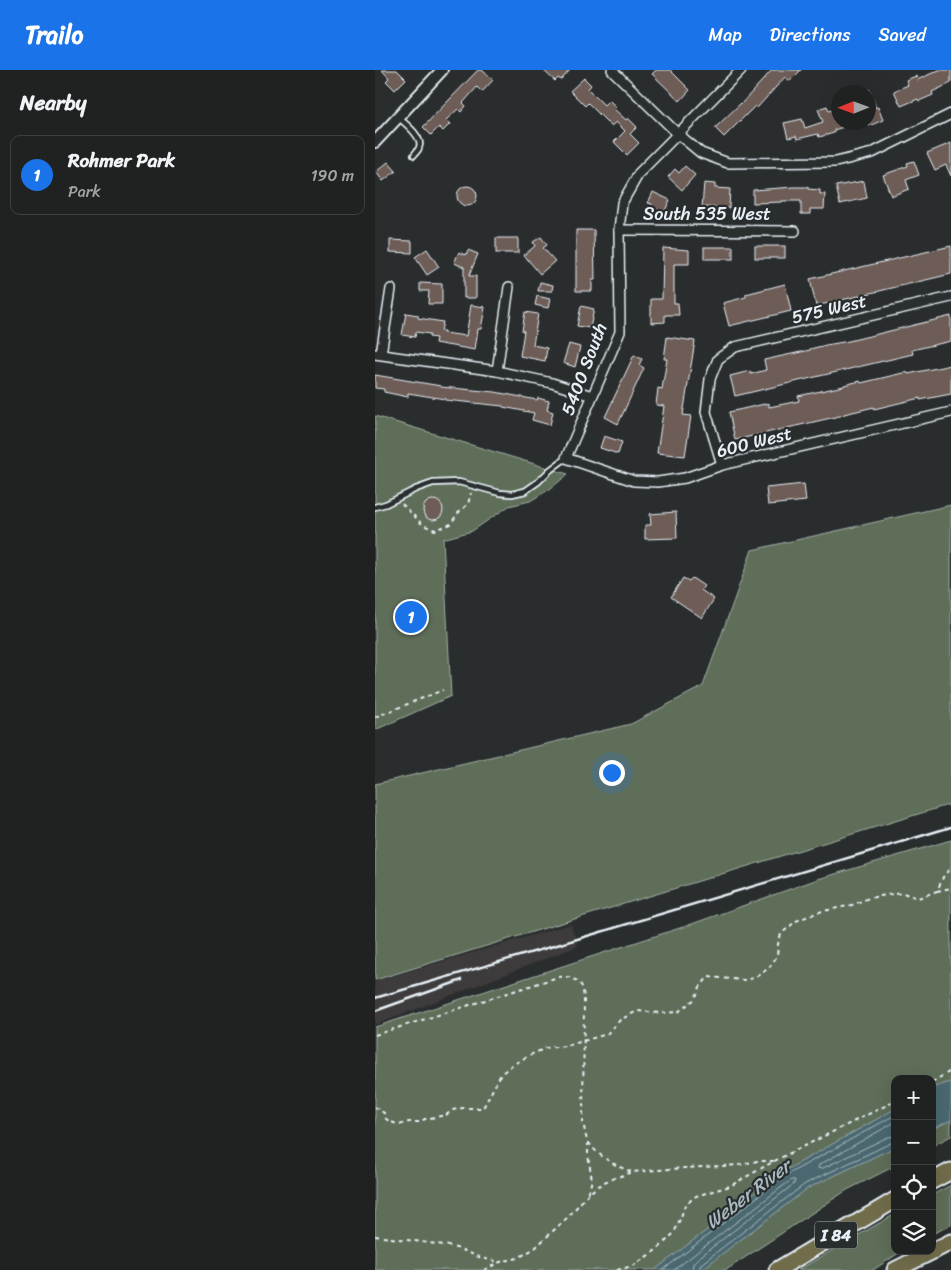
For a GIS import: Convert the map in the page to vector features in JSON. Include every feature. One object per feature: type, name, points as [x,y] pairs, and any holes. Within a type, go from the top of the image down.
[{"type":"highway","points":[[936,1179],[951,1171]]},
{"type":"highway","name":"I 84","points":[[777,1270],[891,1202]]},
{"type":"highway","points":[[895,1270],[951,1242]]},
{"type":"street","points":[[611,70],[678,134],[701,153],[728,163],[836,162],[872,153],[951,114]]},
{"type":"street","name":"5400 South","points":[[566,458],[620,332],[619,230],[623,203],[639,173],[741,70]]},
{"type":"street","points":[[375,142],[438,71]]},
{"type":"street","name":"South 535 West","points":[[619,230],[795,231]]},
{"type":"street","points":[[497,371],[509,287]]},
{"type":"street","points":[[391,289],[378,354],[497,371],[553,383],[592,396]]},
{"type":"street","name":"575 West","points":[[722,466],[706,412],[710,380],[718,359],[735,347],[951,297]]},
{"type":"street","name":"600 West","points":[[566,458],[634,481],[658,482],[685,478],[722,466],[951,412]]},
{"type":"lane","points":[[398,117],[414,132],[420,141],[419,148],[414,155]]},
{"type":"lane","points":[[375,507],[433,483],[459,482],[506,494],[525,491],[566,458]]},
{"type":"path","points":[[397,499],[423,525],[435,530],[451,524],[457,514],[468,504],[473,486]]},
{"type":"path","points":[[375,717],[443,690]]},
{"type":"path","points":[[937,891],[944,875],[951,868]]},
{"type":"path","points":[[375,1107],[385,1113],[389,1121],[399,1125],[446,1115],[453,1110],[483,1108],[501,1074],[530,1055],[546,1048],[566,1046],[607,1034],[620,1020],[637,1011],[678,1012],[695,999],[699,987],[708,977],[744,980],[754,978],[769,968],[777,956],[781,934],[797,922],[819,912],[852,905],[869,898],[903,894],[917,898],[951,888]]},
{"type":"path","points":[[375,1035],[559,977],[567,976],[581,985],[585,998],[583,1124],[588,1142],[592,1180],[588,1194]]},
{"type":"path","points":[[936,1080],[951,1071]]},
{"type":"path","points":[[617,1270],[633,1266],[659,1248],[673,1233],[685,1205],[695,1196],[730,1186],[775,1161],[891,1103]]},
{"type":"path","points":[[588,1142],[601,1156],[617,1167],[632,1172]]},
{"type":"path","points":[[484,1270],[500,1262],[518,1258],[535,1248],[569,1216],[588,1194],[604,1182],[632,1172],[775,1161]]},
{"type":"path","points":[[375,1236],[445,1245],[481,1258],[500,1262]]},
{"type":"shaded area","points":[[571,924],[578,946],[375,1025],[375,981]]},
{"type":"green space","points":[[375,416],[568,474],[550,489],[530,501],[509,506],[472,531],[443,539],[451,696],[375,730]]},
{"type":"green space","points":[[951,505],[951,804],[375,980],[375,784],[631,724],[703,686],[752,550]]},
{"type":"green space","points":[[951,840],[951,1082],[936,1086],[936,1075],[891,1075],[891,1111],[781,1173],[655,1270],[375,1270],[375,1027],[689,925],[818,879]]},
{"type":"green space","points":[[951,1120],[951,1136],[936,1144],[936,1127]]},
{"type":"green space","points":[[891,1149],[891,1168],[847,1190],[726,1270],[701,1270],[808,1188]]},
{"type":"green space","points":[[951,1185],[951,1225],[936,1232],[936,1210],[936,1193]]},
{"type":"green space","points":[[891,1216],[891,1255],[896,1255],[873,1270],[798,1270]]},
{"type":"water","points":[[951,1082],[951,1120],[936,1127],[936,1086]]},
{"type":"water","points":[[891,1111],[891,1149],[808,1188],[701,1270],[655,1270],[781,1173]]},
{"type":"building","points":[[382,70],[397,70],[406,79],[395,90],[386,81],[389,78]]},
{"type":"building","points":[[478,70],[482,70],[493,80],[482,92],[477,87],[463,103],[466,106],[461,112],[458,109],[446,120],[450,124],[443,131],[439,127],[431,135],[423,127]]},
{"type":"building","points":[[543,70],[570,70],[561,80],[558,78],[555,81]]},
{"type":"building","points":[[656,70],[670,70],[690,90],[680,101],[652,74]]},
{"type":"building","points":[[772,70],[801,70],[790,81],[785,77],[757,108],[755,106],[724,137],[715,128],[741,104]]},
{"type":"building","points":[[939,70],[951,70],[951,83],[932,92],[933,95],[901,106],[894,91],[908,85],[906,80],[916,76],[917,80]]},
{"type":"building","points":[[584,78],[591,85],[588,89],[604,105],[609,100],[616,107],[614,109],[626,120],[628,118],[637,127],[630,134],[639,143],[627,155],[614,142],[625,131],[616,122],[611,126],[588,103],[585,106],[570,91]]},
{"type":"building","points":[[827,106],[829,111],[831,110],[831,130],[834,130],[834,133],[819,137],[818,134],[797,139],[796,136],[788,138],[784,123],[802,119],[805,128],[823,122],[818,109]]},
{"type":"building","points":[[878,107],[883,120],[876,123],[876,108]]},
{"type":"building","points":[[951,143],[951,176],[946,165],[935,170],[927,153]]},
{"type":"building","points":[[914,161],[919,175],[906,180],[909,189],[891,196],[883,175],[908,166],[907,163]]},
{"type":"building","points":[[388,162],[396,171],[383,181],[376,172]]},
{"type":"building","points":[[685,166],[695,175],[682,190],[668,177],[675,169],[679,173]]},
{"type":"building","points":[[864,181],[867,198],[840,204],[836,186]]},
{"type":"building","points":[[704,183],[715,184],[715,188],[730,189],[729,208],[702,207]]},
{"type":"building","points":[[467,186],[474,189],[477,196],[474,203],[467,206],[460,203],[457,196],[460,189]]},
{"type":"building","points":[[808,187],[808,189],[820,190],[820,194],[825,194],[824,209],[810,209],[810,214],[801,214],[801,201],[753,203],[753,190]]},
{"type":"building","points":[[653,192],[670,200],[662,217],[649,211],[652,204],[648,203]]},
{"type":"building","points":[[576,230],[594,230],[595,280],[592,280],[592,291],[576,291]]},
{"type":"building","points":[[541,237],[547,245],[543,248],[555,261],[540,274],[524,255],[535,246],[533,242]]},
{"type":"building","points":[[496,238],[518,238],[518,253],[496,253]]},
{"type":"building","points":[[390,240],[412,241],[412,253],[390,252]]},
{"type":"building","points":[[755,246],[785,246],[785,258],[755,258]]},
{"type":"building","points":[[951,246],[951,274],[816,306],[810,279]]},
{"type":"building","points":[[704,247],[733,247],[733,259],[704,259]]},
{"type":"building","points":[[663,248],[689,250],[689,264],[674,264],[674,303],[678,303],[679,315],[665,315],[665,322],[651,323],[651,299],[662,299]]},
{"type":"building","points":[[427,249],[439,267],[427,275],[415,257]]},
{"type":"building","points":[[468,250],[478,254],[469,276],[476,276],[476,298],[464,298],[464,267],[454,263],[459,252],[466,255]]},
{"type":"building","points":[[540,282],[553,285],[552,291],[538,291]]},
{"type":"building","points":[[420,283],[442,284],[442,304],[428,304],[429,291],[420,291]]},
{"type":"building","points":[[785,284],[791,311],[729,326],[723,303],[746,297],[746,294]]},
{"type":"building","points":[[537,296],[550,299],[548,308],[535,305]]},
{"type":"building","points":[[471,305],[485,307],[481,329],[478,329],[475,350],[435,343],[436,338],[429,337],[430,334],[416,332],[415,337],[402,335],[406,313],[418,315],[418,318],[443,322],[441,331],[444,331],[444,333],[466,336]]},
{"type":"building","points":[[581,306],[594,309],[590,328],[577,326]]},
{"type":"building","points":[[525,312],[538,314],[533,345],[547,348],[545,361],[520,356]]},
{"type":"building","points":[[951,316],[951,341],[912,350],[913,354],[735,396],[730,376],[750,371],[751,374],[766,370],[764,360]]},
{"type":"building","points":[[667,337],[695,341],[683,415],[691,416],[685,456],[657,453],[664,406],[656,405],[658,388],[662,389],[667,359],[664,359]]},
{"type":"building","points":[[569,344],[580,347],[575,367],[563,363]]},
{"type":"building","points":[[634,355],[642,359],[639,365],[644,368],[618,424],[605,417]]},
{"type":"building","points":[[951,365],[951,394],[920,400],[920,398],[874,409],[874,407],[735,440],[729,412],[769,403],[769,407],[799,401],[798,396],[860,381],[861,383],[907,372],[908,374]]},
{"type":"building","points":[[375,375],[441,387],[495,392],[549,401],[547,410],[553,412],[550,425],[532,420],[534,413],[503,406],[445,400],[408,393],[408,397],[384,392],[384,389],[375,388]]},
{"type":"building","points":[[604,436],[622,442],[618,454],[600,448]]},
{"type":"building","points":[[804,484],[806,501],[768,505],[766,488]]},
{"type":"building","points":[[433,500],[440,503],[443,510],[440,517],[433,520],[426,517],[423,510],[426,503]]},
{"type":"building","points":[[676,512],[677,538],[645,539],[645,525],[651,525],[650,514]]},
{"type":"building","points":[[683,578],[689,581],[692,578],[704,586],[701,590],[714,599],[702,618],[671,597]]},
{"type":"railway","points":[[375,998],[951,827]]},
{"type":"railway","points":[[375,1011],[462,980]]},
{"type":"place","name":"Rohmer Park","points":[[411,617]]},
{"type":"water label","name":"Weber River","points":[[748,1194]]}]
